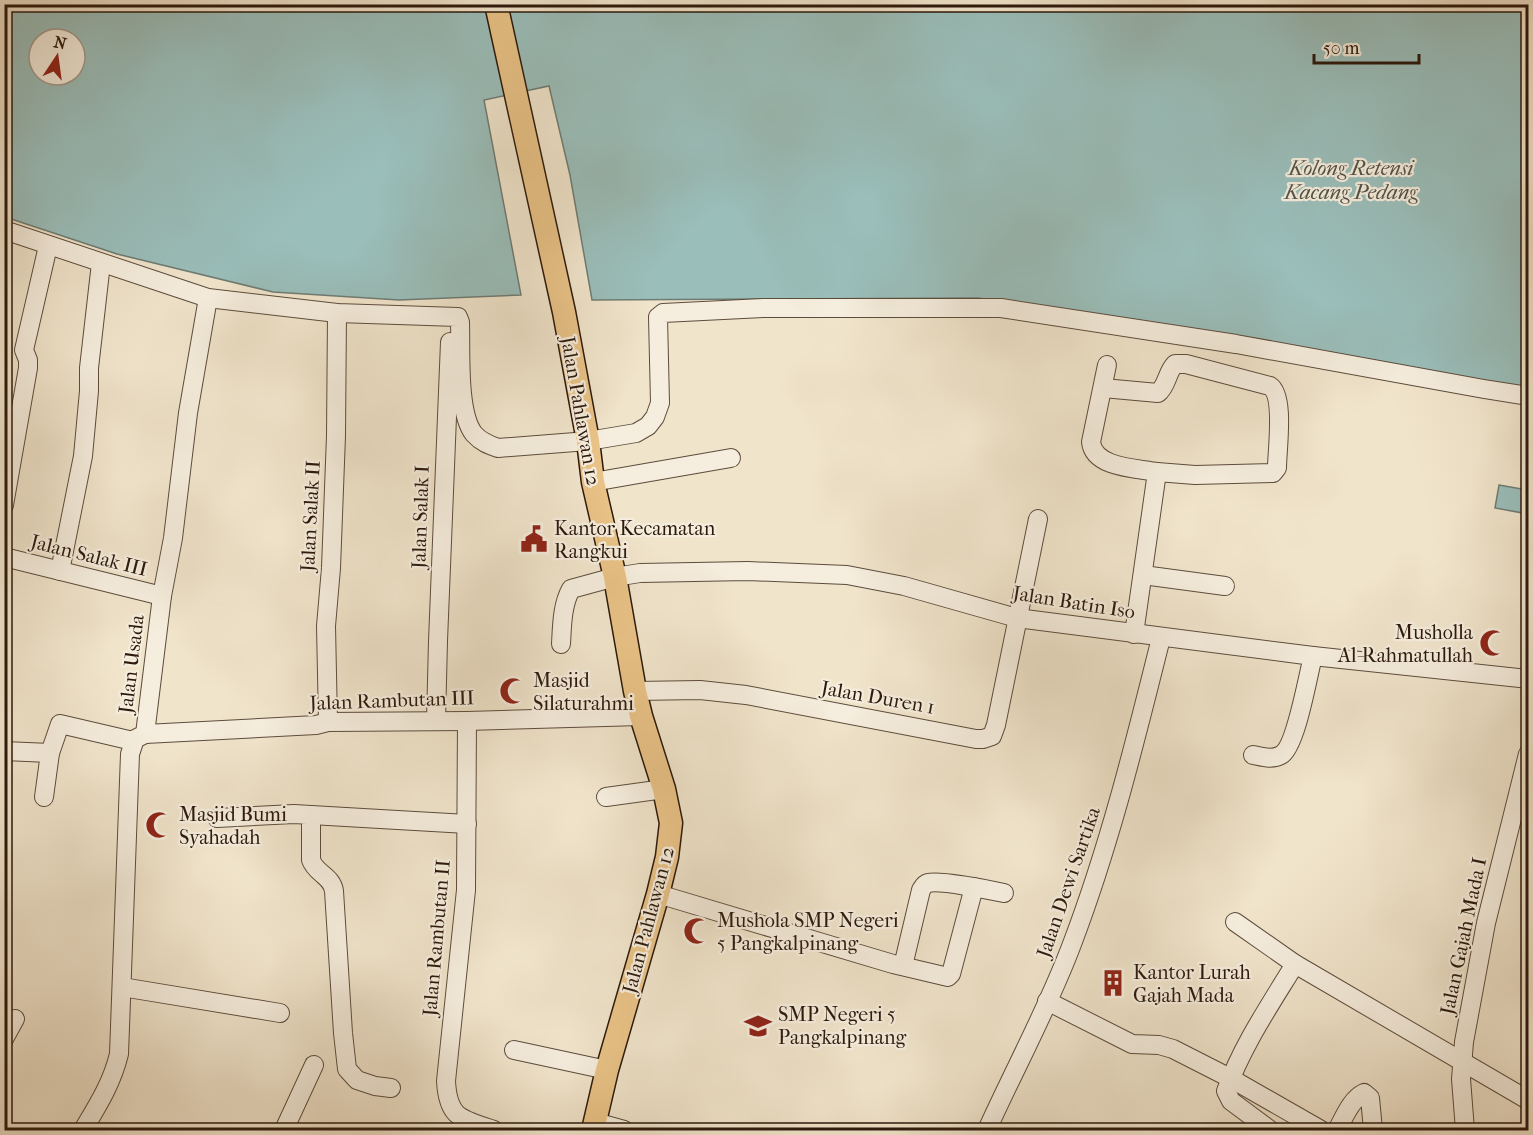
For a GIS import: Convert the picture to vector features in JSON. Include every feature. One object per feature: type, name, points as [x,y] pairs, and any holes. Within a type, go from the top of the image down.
[{"type":"main road","name":"Jalan Pahlawan 12","points":[[496,4],[568,332],[588,441],[593,482],[615,577],[635,691],[664,789],[671,823],[667,857],[658,894],[606,1070],[594,1126]]},
{"type":"street","points":[[4,230],[208,298],[337,313],[452,315],[458,317],[463,406],[468,425],[486,444],[498,448],[588,441],[636,433],[648,426],[656,417],[660,403],[658,317],[663,313],[763,308],[1001,308],[1236,344],[1528,396]]},
{"type":"street","points":[[4,504],[28,368],[24,350],[48,246]]},
{"type":"street","points":[[60,571],[83,456],[89,368],[101,263]]},
{"type":"street","name":"Jalan Usada","points":[[83,1131],[108,1090],[118,1054],[130,754],[139,738],[173,538],[188,413],[208,298]]},
{"type":"street","name":"Jalan Salak II","points":[[328,722],[326,626],[331,568],[336,436],[337,313]]},
{"type":"street","name":"Jalan Salak I","points":[[436,721],[452,315]]},
{"type":"street","points":[[1103,388],[1158,393],[1175,364],[1186,364],[1274,388],[1279,421],[1277,468],[1269,474],[1195,475],[1157,472],[1111,464],[1095,455],[1091,449],[1091,442],[1107,365]]},
{"type":"street","points":[[593,482],[731,458]]},
{"type":"street","points":[[1134,634],[1157,472]]},
{"type":"street","name":"Jalan Duren 1","points":[[635,691],[700,690],[746,695],[983,739],[992,736],[1038,519]]},
{"type":"street","name":"Jalan Salak III","points":[[4,558],[162,596]]},
{"type":"street","name":"Jalan Batin Iso","points":[[561,644],[564,608],[571,589],[615,577],[640,573],[714,571],[847,575],[904,586],[1017,618],[1161,638],[1528,679]]},
{"type":"street","points":[[1143,575],[1225,586]]},
{"type":"street","name":"Jalan Dewi Sartika","points":[[987,1131],[1071,946],[1104,853],[1129,767],[1161,638]]},
{"type":"street","points":[[1253,755],[1270,759],[1286,752],[1294,735],[1313,656]]},
{"type":"street","name":"Jalan Rambutan III","points":[[50,753],[60,724],[139,738],[315,725],[328,722],[641,716]]},
{"type":"street","name":"Jalan Rambutan II","points":[[467,721],[466,890],[446,1081],[447,1096],[449,1105],[455,1112],[471,1122],[495,1131]]},
{"type":"street","points":[[4,751],[50,753],[44,797]]},
{"type":"street","name":"Jalan Gajah Mada I","points":[[1464,1131],[1461,1080],[1464,1042],[1486,923],[1525,788],[1528,754]]},
{"type":"street","points":[[606,797],[664,789]]},
{"type":"street","points":[[217,818],[311,815],[467,824]]},
{"type":"street","points":[[311,815],[311,860],[314,867],[333,885],[347,1069],[357,1080],[391,1088]]},
{"type":"street","points":[[903,966],[921,890],[924,886],[932,883],[974,887],[1004,893]]},
{"type":"street","points":[[658,894],[903,966],[949,977],[974,887]]},
{"type":"street","points":[[1235,922],[1294,964],[1463,1060],[1528,1100]]},
{"type":"street","points":[[1270,1131],[1227,1096],[1226,1091],[1230,1078],[1262,1018],[1294,964]]},
{"type":"street","points":[[122,987],[280,1013]]},
{"type":"street","points":[[1047,1002],[1132,1044],[1173,1049],[1230,1078],[1321,1131]]},
{"type":"street","points":[[4,1039],[15,1019]]},
{"type":"street","points":[[514,1050],[606,1070]]},
{"type":"street","points":[[286,1130],[314,1065]]},
{"type":"street","points":[[1337,1131],[1358,1097],[1364,1093],[1370,1098],[1373,1131]]},
{"type":"street","points":[[594,1126],[624,1131]]},
{"type":"water","name":"Kolong Retensi Kacang Pedang","points":[[5,5],[1528,5],[1528,389],[1083,313],[978,298],[592,300],[570,175],[549,86],[484,100],[521,295],[399,300],[273,292],[117,254],[5,217]]},
{"type":"water","points":[[1499,485],[1528,490],[1528,514],[1495,508]]},
{"type":"place","name":"Kantor Kecamatan Rangkui","points":[[534,539]]},
{"type":"place","name":"Musholla Al-Rahmatullah","points":[[1493,643]]},
{"type":"place","name":"Masjid Silaturahmi","points":[[513,691]]},
{"type":"place","name":"Masjid Bumi Syahadah","points":[[159,825]]},
{"type":"place","name":"Mushola SMP Negeri 5 Pangkalpinang","points":[[697,931]]},
{"type":"place","name":"Kantor Lurah Gajah Mada","points":[[1113,983]]},
{"type":"place","name":"SMP Negeri 5 Pangkalpinang","points":[[758,1026]]}]
